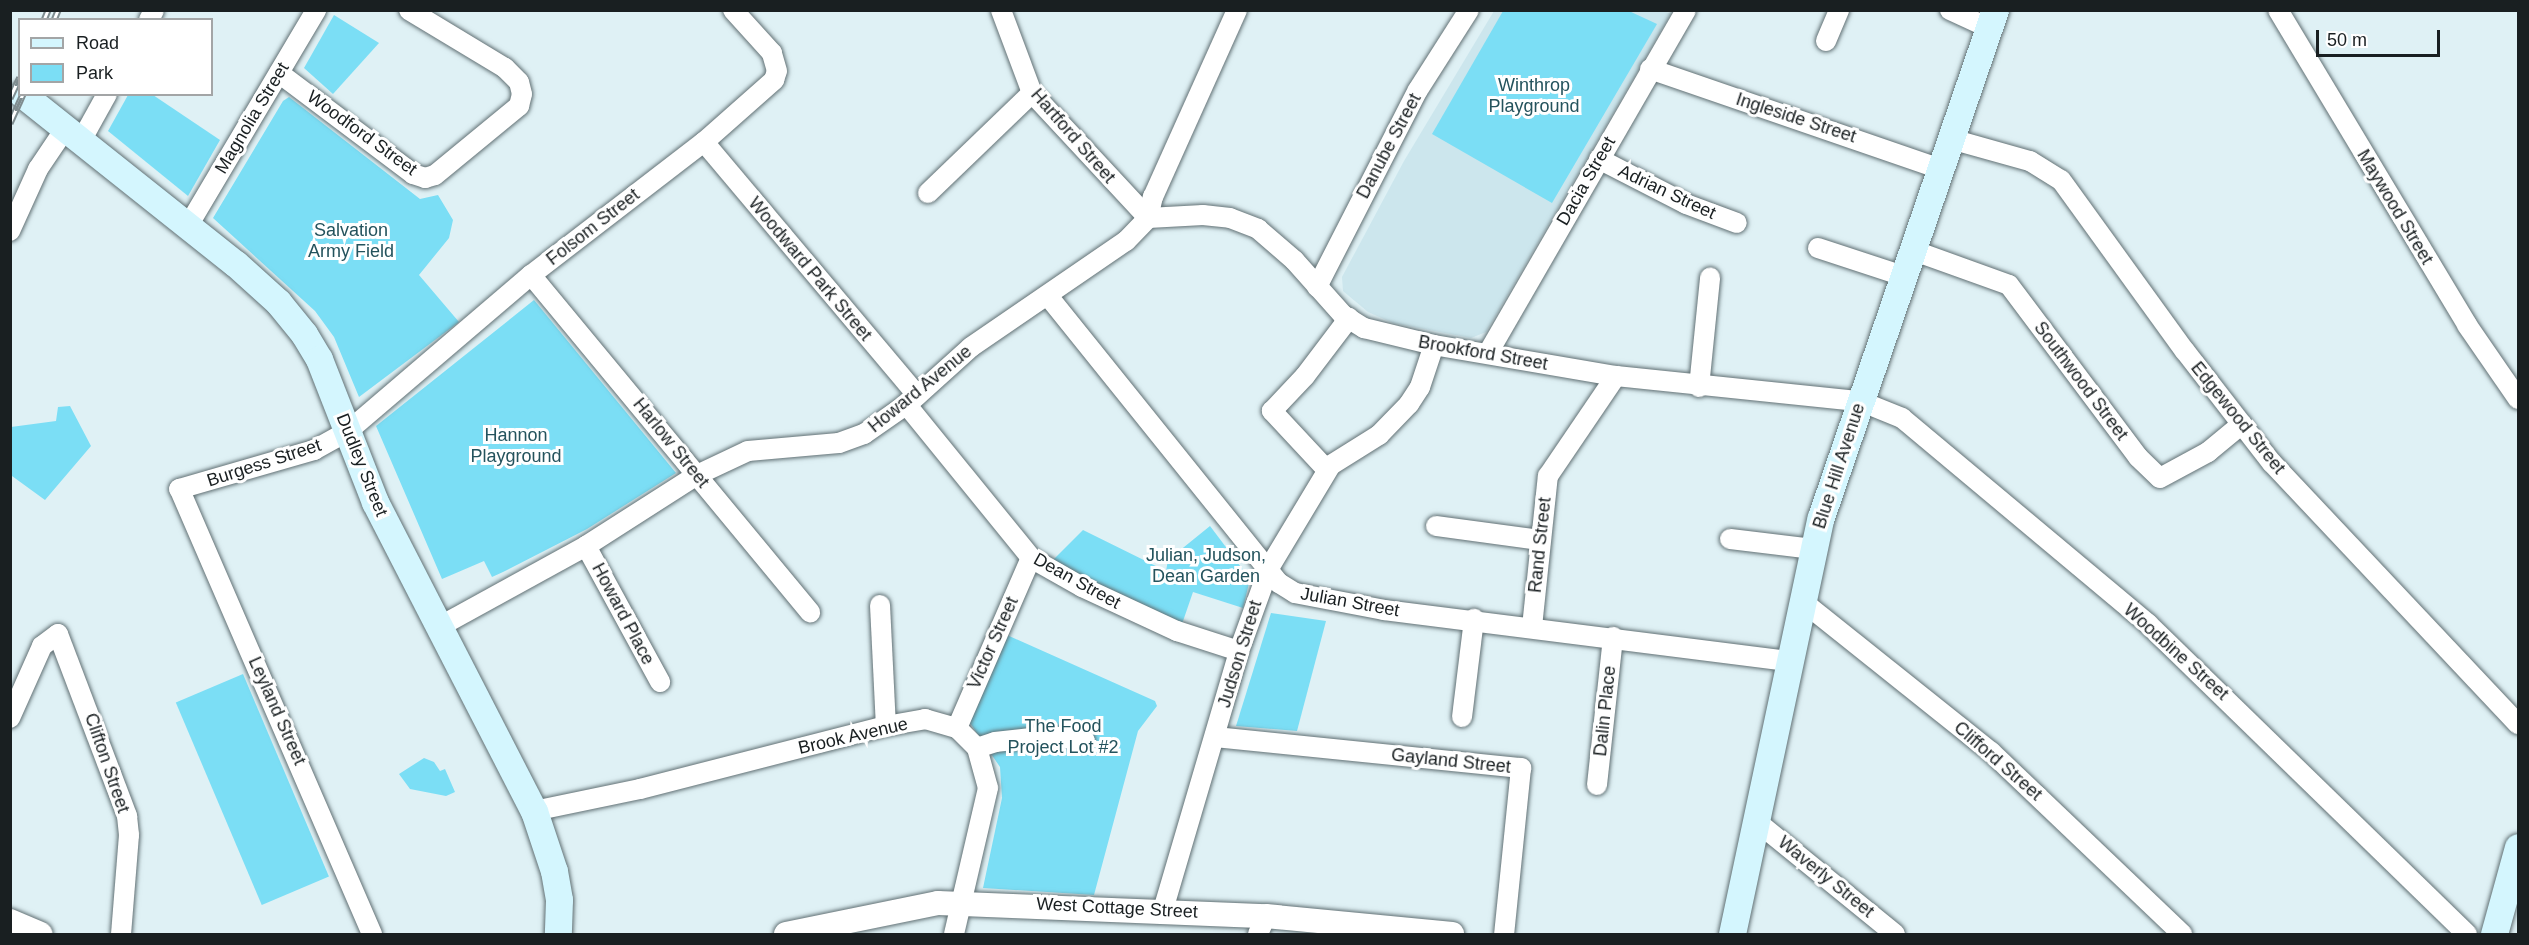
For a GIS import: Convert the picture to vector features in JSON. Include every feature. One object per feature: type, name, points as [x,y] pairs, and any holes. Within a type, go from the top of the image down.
[{"type":"main road","name":"Blue Hill Avenue","points":[[1732,934],[1813,549],[1860,401],[1992,19]]},
{"type":"main road","name":"Dudley Street","points":[[25,96],[188,226],[278,302],[304,334],[319,359],[375,502],[437,628],[534,811],[554,871],[559,900],[558,934]]},
{"type":"main road","points":[[2494,934],[2518,847]]},
{"type":"street","name":"Magnolia Street","points":[[188,226],[316,10]]},
{"type":"street","name":"Woodford Street","points":[[279,73],[413,174],[425,178],[435,175],[519,106],[522,94],[519,82],[505,68],[409,10]]},
{"type":"street","name":"Folsom Street","points":[[347,432],[531,275],[704,142],[774,80],[777,71],[772,53],[733,10]]},
{"type":"street","name":"Hartford Street","points":[[1001,10],[1032,93],[1148,218]]},
{"type":"street","name":"Howard Avenue","points":[[437,628],[586,546],[698,475],[748,451],[839,443],[864,434],[912,400],[971,347],[1126,241],[1148,218],[1153,197],[1237,10]]},
{"type":"street","name":"Danube Street","points":[[1317,287],[1418,90],[1469,10]]},
{"type":"street","name":"Dacia Street","points":[[1488,353],[1686,10]]},
{"type":"street","points":[[1826,41],[1839,10]]},
{"type":"street","points":[[1950,10],[1992,19]]},
{"type":"street","name":"Maywood Street","points":[[2278,10],[2455,306],[2518,399]]},
{"type":"street","name":"Ingleside Street","points":[[1650,69],[1941,169]]},
{"type":"street","points":[[928,193],[1032,93]]},
{"type":"street","points":[[10,231],[38,170],[73,135],[105,96]]},
{"type":"street","name":"Edgewood Street","points":[[1951,139],[2030,161],[2061,180],[2272,463],[2518,724]]},
{"type":"street","name":"Woodward Park Street","points":[[704,142],[912,400]]},
{"type":"street","name":"Adrian Street","points":[[1599,159],[1686,204],[1737,223]]},
{"type":"street","name":"Brookford Street","points":[[1148,218],[1203,215],[1230,218],[1258,229],[1275,242],[1349,318],[1364,328],[1434,345],[1616,376],[1699,387],[1860,401]]},
{"type":"street","points":[[1818,248],[1903,276]]},
{"type":"street","name":"Southwood Street","points":[[1912,250],[2008,285],[2139,457],[2160,478],[2199,458],[2242,424]]},
{"type":"street","name":"Harlow Street","points":[[531,275],[810,612]]},
{"type":"street","points":[[1699,387],[1710,278]]},
{"type":"street","name":"Julian Street","points":[[1048,296],[1269,568],[1279,584],[1295,593],[1321,600],[1788,662]]},
{"type":"street","points":[[1327,470],[1272,411],[1305,376],[1349,318]]},
{"type":"street","name":"Judson Street","points":[[1163,910],[1239,651],[1269,568],[1327,470],[1397,421],[1420,387],[1434,345]]},
{"type":"street","name":"Rand Street","points":[[1532,627],[1539,540],[1548,476],[1616,376]]},
{"type":"street","name":"Dean Street","points":[[912,400],[1031,558],[1082,587],[1177,631],[1239,651]]},
{"type":"street","name":"Woodbine Street","points":[[1860,401],[1902,418],[2148,624],[2467,934]]},
{"type":"street","name":"Burgess Street","points":[[179,489],[314,450],[347,432]]},
{"type":"street","name":"Leyland Street","points":[[179,489],[372,934]]},
{"type":"street","points":[[1436,526],[1539,540]]},
{"type":"street","points":[[1730,538],[1813,549]]},
{"type":"street","name":"Howard Place","points":[[586,546],[660,682]]},
{"type":"street","name":"Victor Street","points":[[957,728],[1031,558]]},
{"type":"street","name":"Clifford Street","points":[[1802,600],[1998,759],[2182,934]]},
{"type":"street","points":[[880,605],[886,726]]},
{"type":"street","points":[[1462,717],[1474,619]]},
{"type":"street","name":"Clifton Street","points":[[10,718],[42,646],[58,634],[127,816],[129,835],[121,934]]},
{"type":"street","name":"Dalin Place","points":[[1597,785],[1613,637]]},
{"type":"street","name":"Brook Avenue","points":[[534,811],[640,789],[886,726],[925,719],[957,728],[977,748],[988,788],[954,934]]},
{"type":"street","points":[[977,748],[995,742],[1050,736],[1085,740]]},
{"type":"street","name":"Gayland Street","points":[[1215,737],[1521,768],[1504,934]]},
{"type":"street","name":"Waverly Street","points":[[1756,821],[1895,934]]},
{"type":"street","name":"West Cottage Street","points":[[786,934],[886,911],[960,903],[1163,910],[1262,925],[1452,934]]},
{"type":"street","points":[[10,921],[40,934]]},
{"type":"shaded area","points":[[1662,10],[1671,14],[1486,332],[1471,338],[1393,323],[1368,312],[1343,291],[1342,277],[1404,161],[1494,11]]},
{"type":"green space","name":"Winthrop Playground","points":[[1503,11],[1629,11],[1657,24],[1552,203],[1432,134]]},
{"type":"green space","points":[[334,15],[379,43],[333,94],[304,68]]},
{"type":"green space","points":[[127,96],[154,96],[220,140],[188,196],[108,131]]},
{"type":"green space","name":"Salvation Army Field","points":[[289,97],[420,199],[438,195],[453,220],[449,238],[419,275],[459,322],[359,397],[334,337],[315,311],[213,218],[283,101]]},
{"type":"green space","name":"Hannon Playground","points":[[534,300],[676,473],[587,529],[492,577],[484,561],[442,579],[376,426]]},
{"type":"green space","points":[[70,406],[91,446],[45,500],[12,476],[11,427],[56,421],[58,407]]},
{"type":"green space","name":"Julian, Judson, Dean Garden","points":[[1210,526],[1250,579],[1243,608],[1193,592],[1182,624],[1051,562],[1083,530],[1166,571],[1168,560]]},
{"type":"green space","points":[[1271,613],[1326,621],[1297,731],[1236,726]]},
{"type":"green space","name":"The Food Project Lot #2","points":[[1007,635],[1155,701],[1157,706],[1138,731],[1094,895],[983,888],[1002,798],[1000,767],[968,720]]},
{"type":"green space","points":[[243,674],[329,877],[262,905],[176,703]]},
{"type":"green space","points":[[424,758],[434,762],[440,771],[445,769],[455,792],[446,796],[410,789],[399,774]]},
{"type":"railway","points":[[45,18],[48,10]]},
{"type":"railway","points":[[55,18],[58,10]]},
{"type":"railway","points":[[10,98],[18,81]]},
{"type":"railway","points":[[10,123],[22,96]]}]
